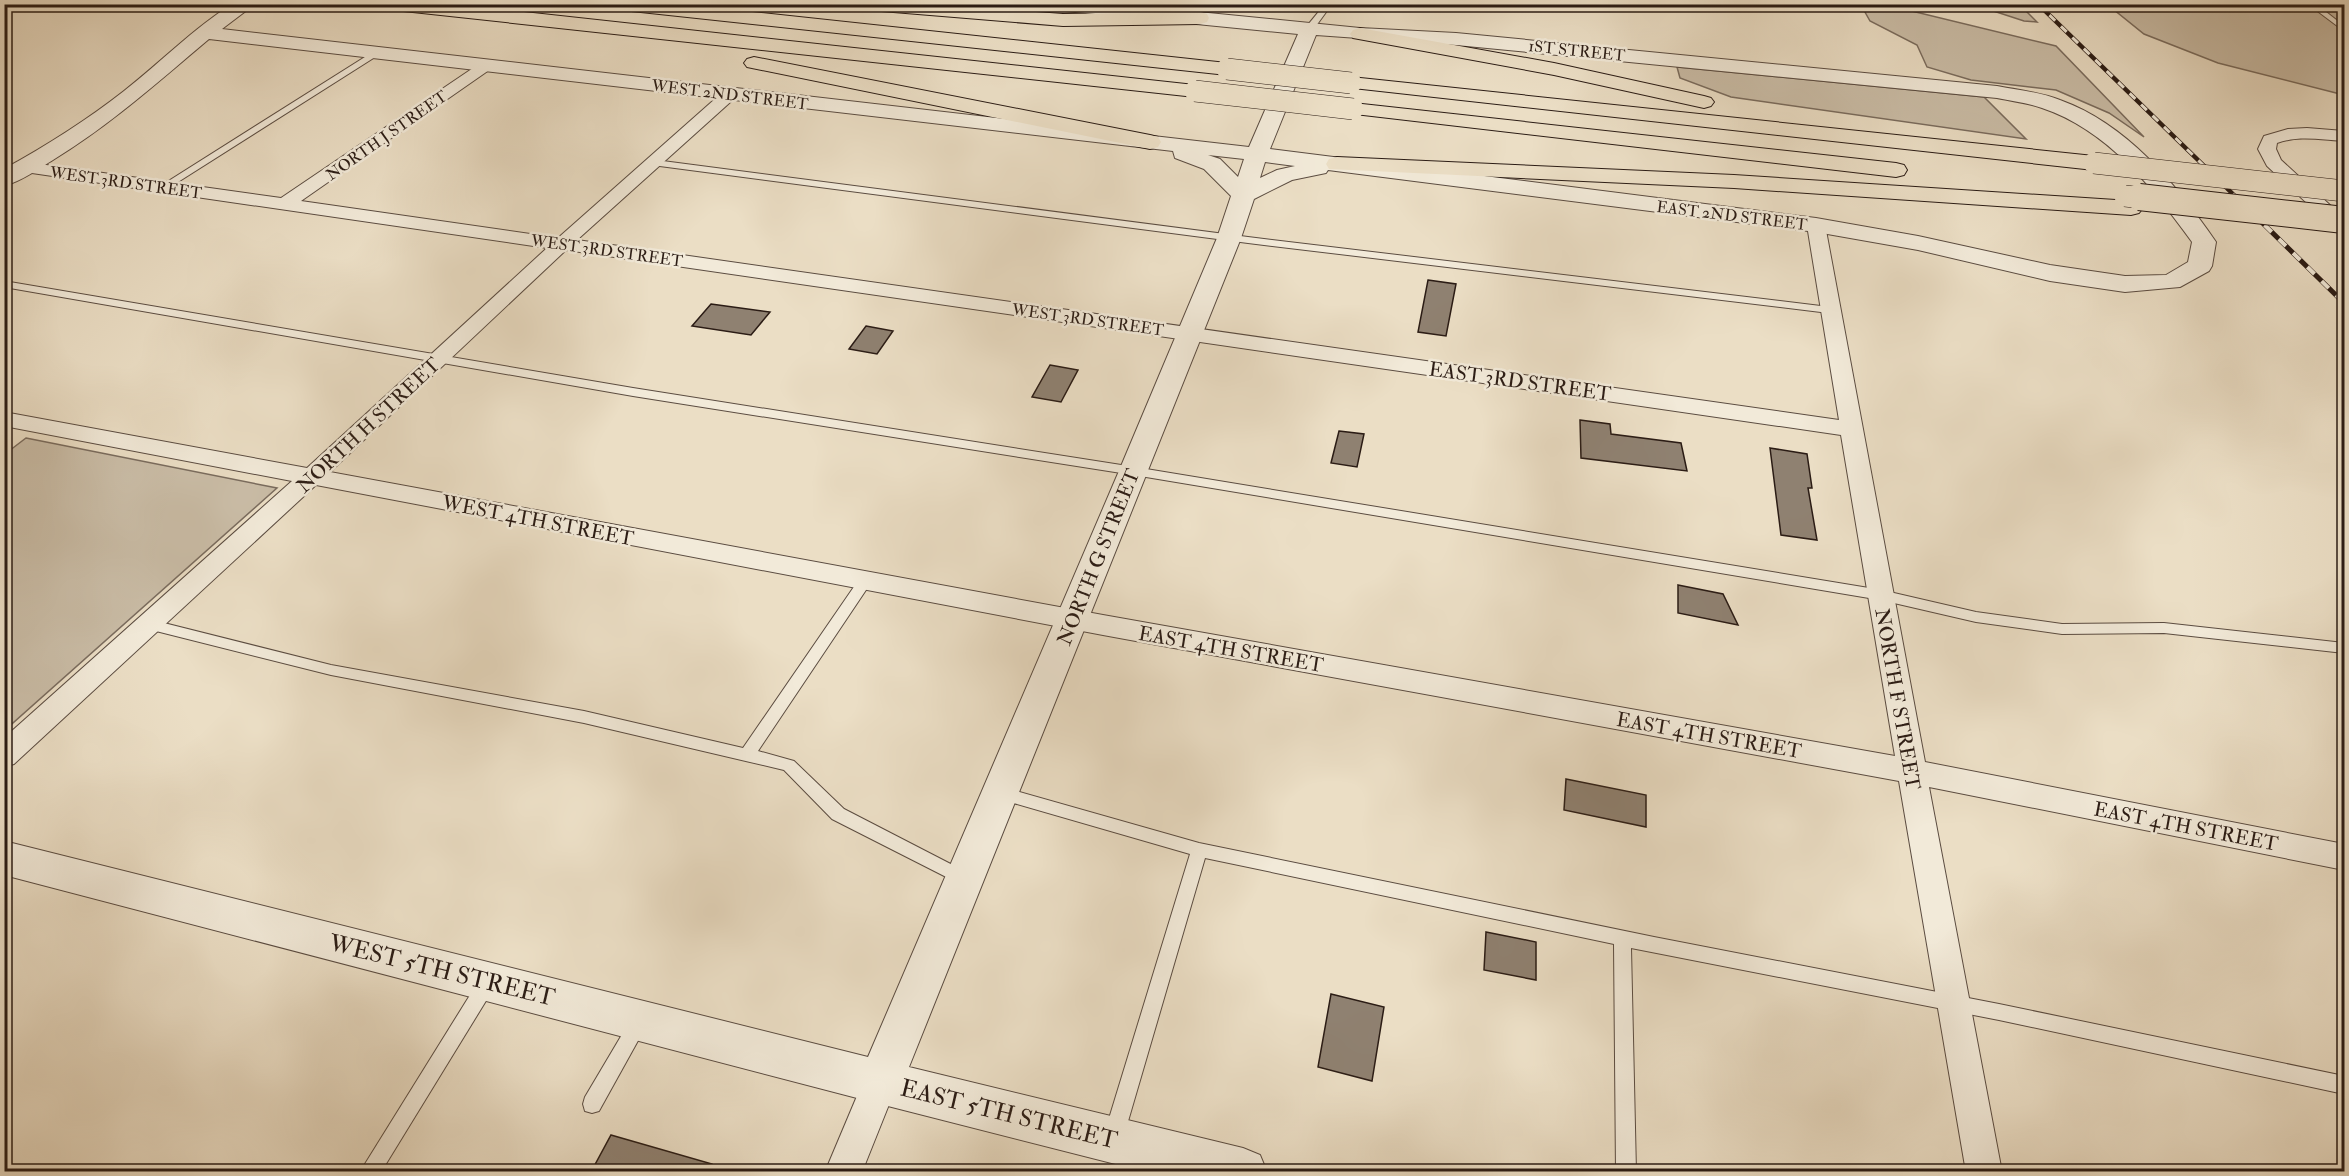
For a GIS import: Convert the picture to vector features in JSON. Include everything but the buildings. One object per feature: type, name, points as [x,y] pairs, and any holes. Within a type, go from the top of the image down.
[{"type":"highway","points":[[394,4],[1353,109],[2344,229]]},
{"type":"highway","points":[[622,4],[2344,191]]},
{"type":"highway","points":[[869,4],[1063,20],[1200,18]]},
{"type":"highway","points":[[478,14],[672,47],[1150,142]]},
{"type":"highway","points":[[1360,34],[1554,69],[1734,107],[2046,157]]},
{"type":"highway","points":[[1337,164],[1470,168],[2128,202],[2344,220]]},
{"type":"street","points":[[4,179],[102,118],[204,33],[246,4]]},
{"type":"street","name":"1ST STREET","points":[[1055,4],[1200,18],[1319,16],[1360,34],[1456,39],[1997,92],[2052,104],[2094,124],[2134,158],[2172,197],[2204,242],[2200,266]]},
{"type":"street","name":"NORTH G STREET","points":[[880,1082],[1229,238],[1257,154],[1319,16]]},
{"type":"street","name":"WEST 2ND STREET","points":[[204,33],[1036,131],[1257,154]]},
{"type":"street","name":"NORTH J STREET","points":[[285,204],[487,65]]},
{"type":"street","name":"NORTH H STREET","points":[[4,756],[311,477],[563,243],[730,94]]},
{"type":"street","points":[[2344,136],[2317,133],[2283,134],[2270,140],[2267,149],[2273,162],[2344,229]]},
{"type":"street","points":[[1150,142],[1212,164],[1243,195],[1285,175],[1337,164]]},
{"type":"street","name":"EAST 2ND STREET","points":[[1257,154],[1816,225],[1918,243],[2050,273],[2125,284],[2171,282],[2200,266]]},
{"type":"street","name":"WEST 3RD STREET","points":[[25,167],[1188,334]]},
{"type":"street","name":"NORTH F STREET","points":[[1816,225],[1910,771],[1984,1172]]},
{"type":"street","name":"EAST 3RD STREET","points":[[1188,334],[1852,429]]},
{"type":"street","name":"WEST 4TH STREET","points":[[4,419],[1072,620]]},
{"type":"street","name":"EAST 4TH STREET","points":[[1072,620],[1910,771],[2344,857]]},
{"type":"street","name":"WEST 5TH STREET","points":[[4,858],[880,1082]]},
{"type":"street","points":[[843,1172],[880,1082]]},
{"type":"street","name":"EAST 5TH STREET","points":[[880,1082],[1243,1172]]},
{"type":"lane","points":[[2311,4],[2344,29]]},
{"type":"lane","points":[[164,187],[379,52]]},
{"type":"lane","points":[[655,163],[1229,238],[1829,310]]},
{"type":"lane","points":[[4,284],[633,392],[1134,471],[1881,595],[1976,617],[2062,629],[2164,628],[2344,648]]},
{"type":"lane","points":[[747,755],[865,581]]},
{"type":"lane","points":[[148,624],[331,670],[584,717],[789,765],[837,814],[965,879]]},
{"type":"lane","points":[[1000,792],[1199,850],[1622,938],[1999,1012],[2344,1085]]},
{"type":"lane","points":[[1112,1140],[1199,850]]},
{"type":"lane","points":[[1622,938],[1626,1172]]},
{"type":"lane","points":[[370,1172],[488,982]]},
{"type":"lane","points":[[592,1104],[640,1021]]},
{"type":"shaded area","points":[[1861,5],[1887,5],[2056,46],[2144,137],[2109,113],[2056,90],[1971,80],[1927,67],[1917,45],[1870,21]]},
{"type":"shaded area","points":[[1975,5],[2020,5],[2037,22],[2024,21]]},
{"type":"shaded area","points":[[2108,5],[2344,5],[2344,95],[2218,63],[2144,34]]},
{"type":"shaded area","points":[[1677,67],[1984,97],[2026,139],[1731,97],[1680,78]]},
{"type":"shaded area","points":[[26,438],[277,488],[5,730],[5,454]]},
{"type":"railway","points":[[2038,4],[2238,199]]},
{"type":"railway","points":[[2236,197],[2344,303]]}]
